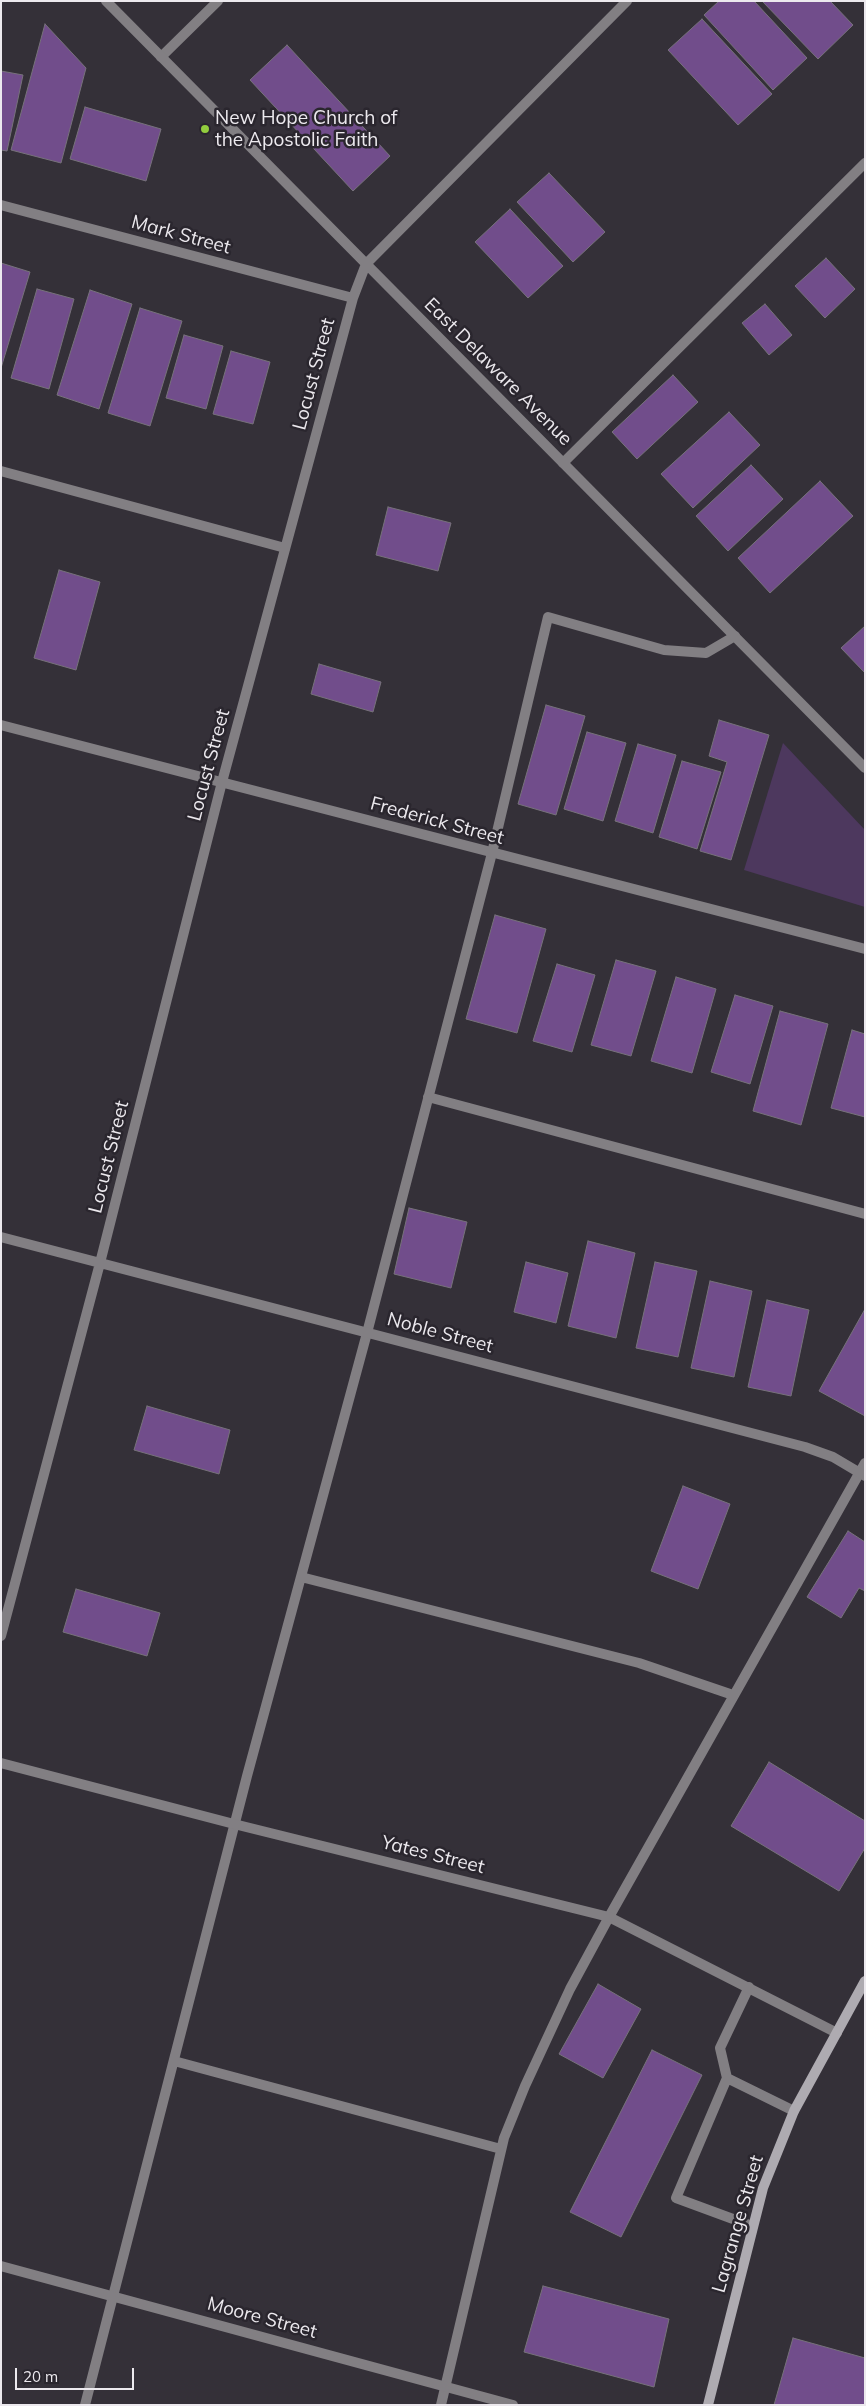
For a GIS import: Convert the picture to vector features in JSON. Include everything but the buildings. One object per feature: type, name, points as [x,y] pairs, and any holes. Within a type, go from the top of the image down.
[{"type":"main road","name":"Lagrange Street","points":[[708,2405],[763,2188],[794,2111],[865,1981]]},
{"type":"street","name":"East Delaware Avenue","points":[[106,1],[865,768]]},
{"type":"street","points":[[161,57],[218,1]]},
{"type":"street","name":"Locust Street","points":[[1,1636],[100,1263],[222,782],[353,298],[366,264],[627,1]]},
{"type":"street","points":[[563,463],[865,163]]},
{"type":"street","name":"Mark Street","points":[[1,205],[353,298]]},
{"type":"street","points":[[1,471],[285,548]]},
{"type":"street","points":[[85,2405],[234,1824],[367,1332],[492,853],[548,617],[664,650],[706,653],[735,636]]},
{"type":"street","name":"Frederick Street","points":[[1,725],[865,949]]},
{"type":"street","points":[[428,1097],[865,1214]]},
{"type":"street","name":"Noble Street","points":[[1,1237],[805,1447],[833,1457],[862,1474]]},
{"type":"street","points":[[441,2405],[501,2149],[525,2086],[570,1989],[609,1917],[733,1695],[862,1474],[865,1463]]},
{"type":"street","points":[[301,1578],[639,1663],[733,1695]]},
{"type":"street","name":"Yates Street","points":[[1,1763],[234,1824],[609,1917],[837,2033]]},
{"type":"street","points":[[749,1987],[720,2048],[727,2078],[676,2198],[752,2226]]},
{"type":"street","points":[[174,2062],[501,2149]]},
{"type":"street","points":[[727,2078],[794,2111]]},
{"type":"street","name":"Moore Street","points":[[1,2266],[114,2295],[513,2405]]},
{"type":"shaded area","points":[[783,743],[865,830],[865,907],[744,870]]},
{"type":"place","name":"New Hope Church of the Apostolic Faith","points":[[205,129]]}]
